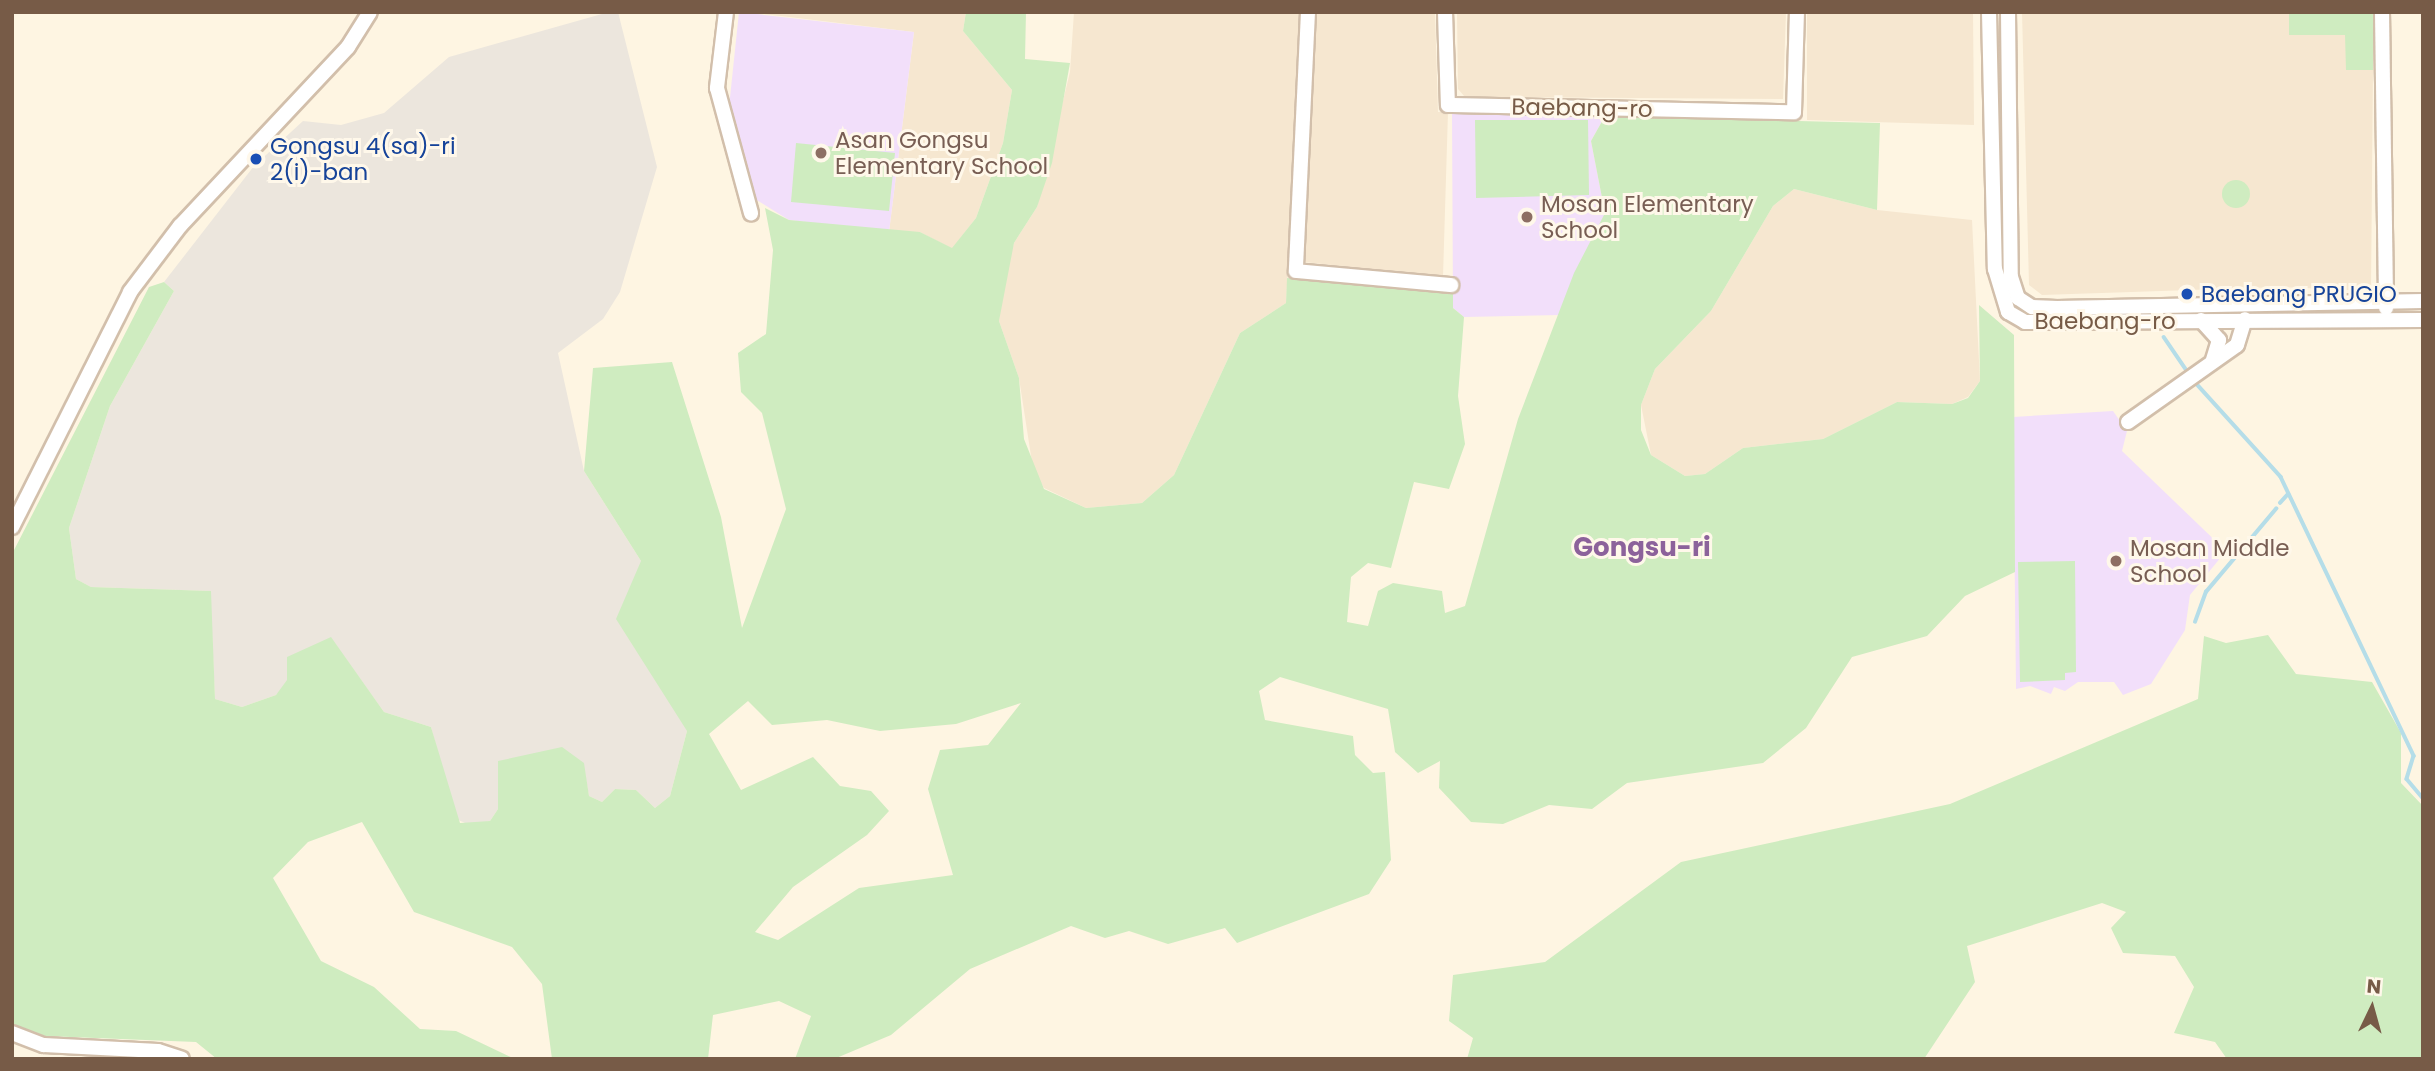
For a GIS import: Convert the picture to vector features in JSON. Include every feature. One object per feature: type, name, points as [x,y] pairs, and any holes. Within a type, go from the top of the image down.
[{"type":"street","points":[[12,527],[130,292],[180,226],[348,47],[370,12]]},
{"type":"street","points":[[726,12],[717,88],[751,213]]},
{"type":"street","points":[[1308,12],[1296,271],[1451,285]]},
{"type":"street","name":"Baebang-ro","points":[[1445,12],[1448,106],[1794,112],[1797,12]]},
{"type":"street","name":"Baebang-ro","points":[[1989,12],[1995,269],[2008,312],[2025,323],[2245,319],[2423,320]]},
{"type":"street","name":"Baebang-ro","points":[[2008,12],[2011,277],[2018,298],[2032,307],[2057,308],[2423,300]]},
{"type":"street","points":[[2382,12],[2386,320]]},
{"type":"street","points":[[2128,422],[2237,345],[2245,319]]},
{"type":"street","points":[[2201,320],[2219,340],[2213,360]]},
{"type":"street","points":[[12,1032],[44,1045],[158,1051],[182,1059]]},
{"type":"shaded area","points":[[609,12],[618,12],[657,167],[620,292],[603,319],[558,353],[584,471],[641,561],[687,731],[670,796],[655,808],[636,790],[615,789],[602,802],[589,796],[583,763],[499,761],[498,809],[490,821],[472,826],[456,819],[431,727],[384,712],[331,638],[276,695],[242,707],[215,699],[210,591],[91,587],[76,579],[69,528],[110,406],[174,291],[164,282],[254,166],[303,121],[341,125],[384,113],[449,57]]},
{"type":"shaded area","name":"Asan Gongsu Elementary School","points":[[739,12],[914,32],[889,232],[789,220],[755,199],[729,107]]},
{"type":"shaded area","points":[[747,12],[966,12],[963,31],[1012,90],[1003,143],[976,218],[952,249],[920,232],[889,232],[914,32]]},
{"type":"shaded area","points":[[1074,12],[1302,12],[1286,303],[1240,333],[1174,475],[1142,503],[1086,508],[1044,488],[1033,469],[1019,378],[999,321],[1002,281],[1014,243],[1037,207],[1070,72]]},
{"type":"shaded area","points":[[1317,12],[1435,12],[1438,112],[1448,112],[1443,277],[1304,262]]},
{"type":"shaded area","points":[[1457,12],[1786,12],[1783,99],[1465,97],[1458,89]]},
{"type":"shaded area","points":[[1807,12],[1973,12],[1974,125],[1807,120]]},
{"type":"shaded area","points":[[2022,12],[2289,12],[2289,35],[2346,35],[2346,70],[2373,70],[2371,291],[2280,287],[2042,295],[2029,285]]},
{"type":"shaded area","name":"Mosan Elementary School","points":[[1452,112],[1605,116],[1591,141],[1605,213],[1560,315],[1464,317],[1453,308]]},
{"type":"shaded area","points":[[1794,189],[1877,210],[1972,220],[1980,381],[1968,397],[1952,404],[1897,402],[1823,439],[1743,448],[1705,474],[1685,476],[1651,455],[1641,405],[1655,369],[1711,311],[1773,206]]},
{"type":"shaded area","name":"Mosan Middle School","points":[[2113,411],[2127,431],[2122,451],[2226,551],[2190,595],[2185,630],[2151,684],[2123,695],[2114,682],[2078,682],[2065,691],[2054,687],[2051,694],[2030,686],[2016,689],[2013,417]]},
{"type":"green space","points":[[966,12],[1026,12],[1025,59],[1070,63],[1052,163],[1037,207],[1014,243],[999,321],[1019,378],[1024,439],[1044,489],[1086,508],[1142,503],[1174,475],[1240,333],[1286,303],[1287,278],[1453,294],[1453,308],[1464,317],[1458,396],[1465,444],[1449,489],[1414,482],[1391,568],[1368,563],[1351,577],[1347,622],[1368,626],[1378,591],[1393,583],[1442,591],[1445,613],[1465,606],[1518,419],[1574,273],[1605,213],[1591,141],[1605,116],[1880,123],[1877,210],[1794,189],[1773,206],[1711,311],[1655,369],[1641,405],[1641,430],[1651,455],[1685,476],[1705,474],[1743,448],[1823,439],[1897,402],[1952,404],[1968,398],[1980,381],[1979,305],[2014,335],[2015,572],[1965,596],[1927,636],[1852,657],[1806,728],[1763,763],[1627,783],[1592,809],[1549,805],[1503,824],[1471,822],[1439,788],[1440,761],[1418,773],[1395,752],[1388,709],[1280,677],[1259,691],[1265,720],[1353,736],[1355,755],[1373,773],[1385,772],[1391,860],[1369,894],[1237,943],[1225,928],[1168,944],[1129,931],[1105,938],[1071,926],[970,969],[891,1035],[834,1059],[795,1059],[811,1016],[779,1001],[713,1015],[708,1059],[552,1059],[542,984],[512,947],[414,912],[362,822],[308,842],[273,878],[321,961],[374,987],[420,1029],[456,1031],[515,1059],[217,1059],[196,1042],[45,1036],[12,1026],[12,554],[149,287],[164,282],[174,291],[110,406],[69,528],[76,579],[91,587],[211,591],[215,699],[242,707],[276,695],[287,680],[287,657],[331,637],[384,712],[431,727],[460,823],[490,821],[498,809],[498,761],[562,747],[584,763],[589,796],[602,802],[615,789],[636,790],[655,808],[670,796],[687,731],[616,619],[641,561],[584,471],[593,368],[672,362],[721,517],[742,628],[786,509],[762,413],[741,392],[738,353],[766,334],[773,250],[765,208],[789,220],[920,232],[952,248],[976,218],[1003,143],[1012,90],[963,31]],"holes":[[[748,701],[772,725],[827,720],[880,731],[956,724],[1021,703],[988,745],[940,750],[928,789],[953,875],[859,888],[778,940],[755,932],[793,887],[867,835],[889,811],[871,791],[840,786],[813,757],[741,790],[709,734]]]},
{"type":"green space","points":[[2289,12],[2373,12],[2373,70],[2346,70],[2345,35],[2289,35]]},
{"type":"green space","points":[[1475,120],[1588,120],[1589,195],[1476,198]]},
{"type":"green space","points":[[796,143],[895,153],[889,211],[791,202]]},
{"type":"green space","points":[[2236,180],[2246,184],[2250,194],[2246,204],[2236,208],[2226,204],[2222,194],[2226,184]]},
{"type":"green space","points":[[2075,561],[2076,672],[2065,673],[2065,680],[2020,682],[2018,562]]},
{"type":"green space","points":[[2268,635],[2296,674],[2372,682],[2401,733],[2401,783],[2423,806],[2423,1059],[2227,1059],[2215,1042],[2174,1033],[2194,987],[2175,956],[2123,953],[2111,928],[2126,912],[2102,903],[1967,946],[1975,982],[1924,1059],[1467,1059],[1473,1038],[1449,1021],[1453,975],[1545,962],[1681,862],[1950,804],[2198,699],[2204,636],[2226,643]]},
{"type":"waterway","points":[[2164,337],[2190,375]]},
{"type":"waterway","points":[[2195,382],[2281,477],[2414,756],[2407,779],[2423,798]]},
{"type":"waterway","points":[[2280,503],[2288,494]]},
{"type":"waterway","points":[[2195,622],[2206,592],[2276,509]]},
{"type":"place","name":"Asan Gongsu Elementary School","points":[[821,153]]},
{"type":"place","name":"Gongsu 4(sa)-ri 2(i)-ban","points":[[256,159]]},
{"type":"place","name":"Mosan Elementary School","points":[[1527,217]]},
{"type":"place","name":"Baebang PRUGIO","points":[[2187,294]]},
{"type":"place","name":"Mosan Middle School","points":[[2116,561]]},
{"type":"district","name":"Gongsu-ri","points":[[1642,548]]}]
